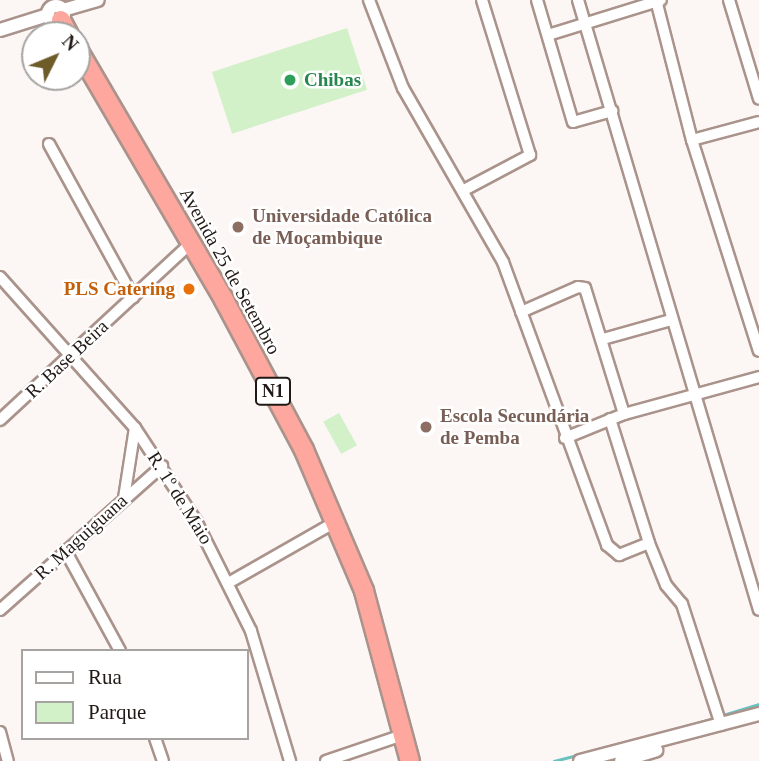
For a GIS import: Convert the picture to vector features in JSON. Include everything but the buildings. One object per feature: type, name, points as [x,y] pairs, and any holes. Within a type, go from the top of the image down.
[{"type":"highway","name":"Avenida 25 de Setembro","points":[[91,72],[191,243],[298,438],[337,521],[363,591],[410,761]]},
{"type":"street","points":[[0,30],[98,0]]},
{"type":"street","points":[[369,0],[403,88],[503,262],[565,438],[607,545],[619,555],[649,543]]},
{"type":"street","points":[[464,190],[530,155],[482,0]]},
{"type":"street","points":[[537,0],[573,122],[612,111]]},
{"type":"street","points":[[578,0],[759,610]]},
{"type":"street","points":[[548,35],[658,0],[692,139],[759,351]]},
{"type":"street","points":[[729,0],[759,99]]},
{"type":"street","points":[[692,139],[759,122]]},
{"type":"street","points":[[49,144],[133,297]]},
{"type":"street","name":"R. Base Beira","points":[[0,421],[73,356],[191,243]]},
{"type":"street","name":"R. 1º de Maio","points":[[0,277],[135,428],[162,466],[230,582],[274,698],[290,761]]},
{"type":"street","points":[[521,312],[583,287],[603,339],[624,414]]},
{"type":"street","points":[[603,339],[671,320]]},
{"type":"street","points":[[565,438],[624,414],[759,377]]},
{"type":"street","points":[[610,419],[649,543],[666,585],[682,604],[721,725]]},
{"type":"street","points":[[124,498],[135,428]]},
{"type":"street","name":"R. Maguiguana","points":[[0,610],[162,466]]},
{"type":"street","points":[[230,582],[337,521]]},
{"type":"street","points":[[65,550],[119,649]]},
{"type":"street","points":[[746,559],[759,555]]},
{"type":"street","points":[[580,761],[684,736],[759,714]]},
{"type":"street","points":[[0,732],[8,761]]},
{"type":"street","points":[[326,761],[403,735]]},
{"type":"street","points":[[621,761],[667,747],[684,736]]},
{"type":"street","points":[[156,740],[163,761]]},
{"type":"green space","name":"Chibas","points":[[347,28],[367,90],[232,134],[212,72]]},
{"type":"green space","points":[[339,413],[357,445],[341,454],[323,422]]},
{"type":"waterway","points":[[723,715],[759,704]]},
{"type":"waterway","points":[[652,736],[711,719]]},
{"type":"waterway","points":[[554,761],[643,738]]},
{"type":"place","name":"Chibas","points":[[290,80]]},
{"type":"place","name":"Universidade Católica de Moçambique","points":[[238,227]]},
{"type":"place","name":"PLS Catering","points":[[189,289]]},
{"type":"place","name":"Escola Secundária de Pemba","points":[[426,427]]}]
